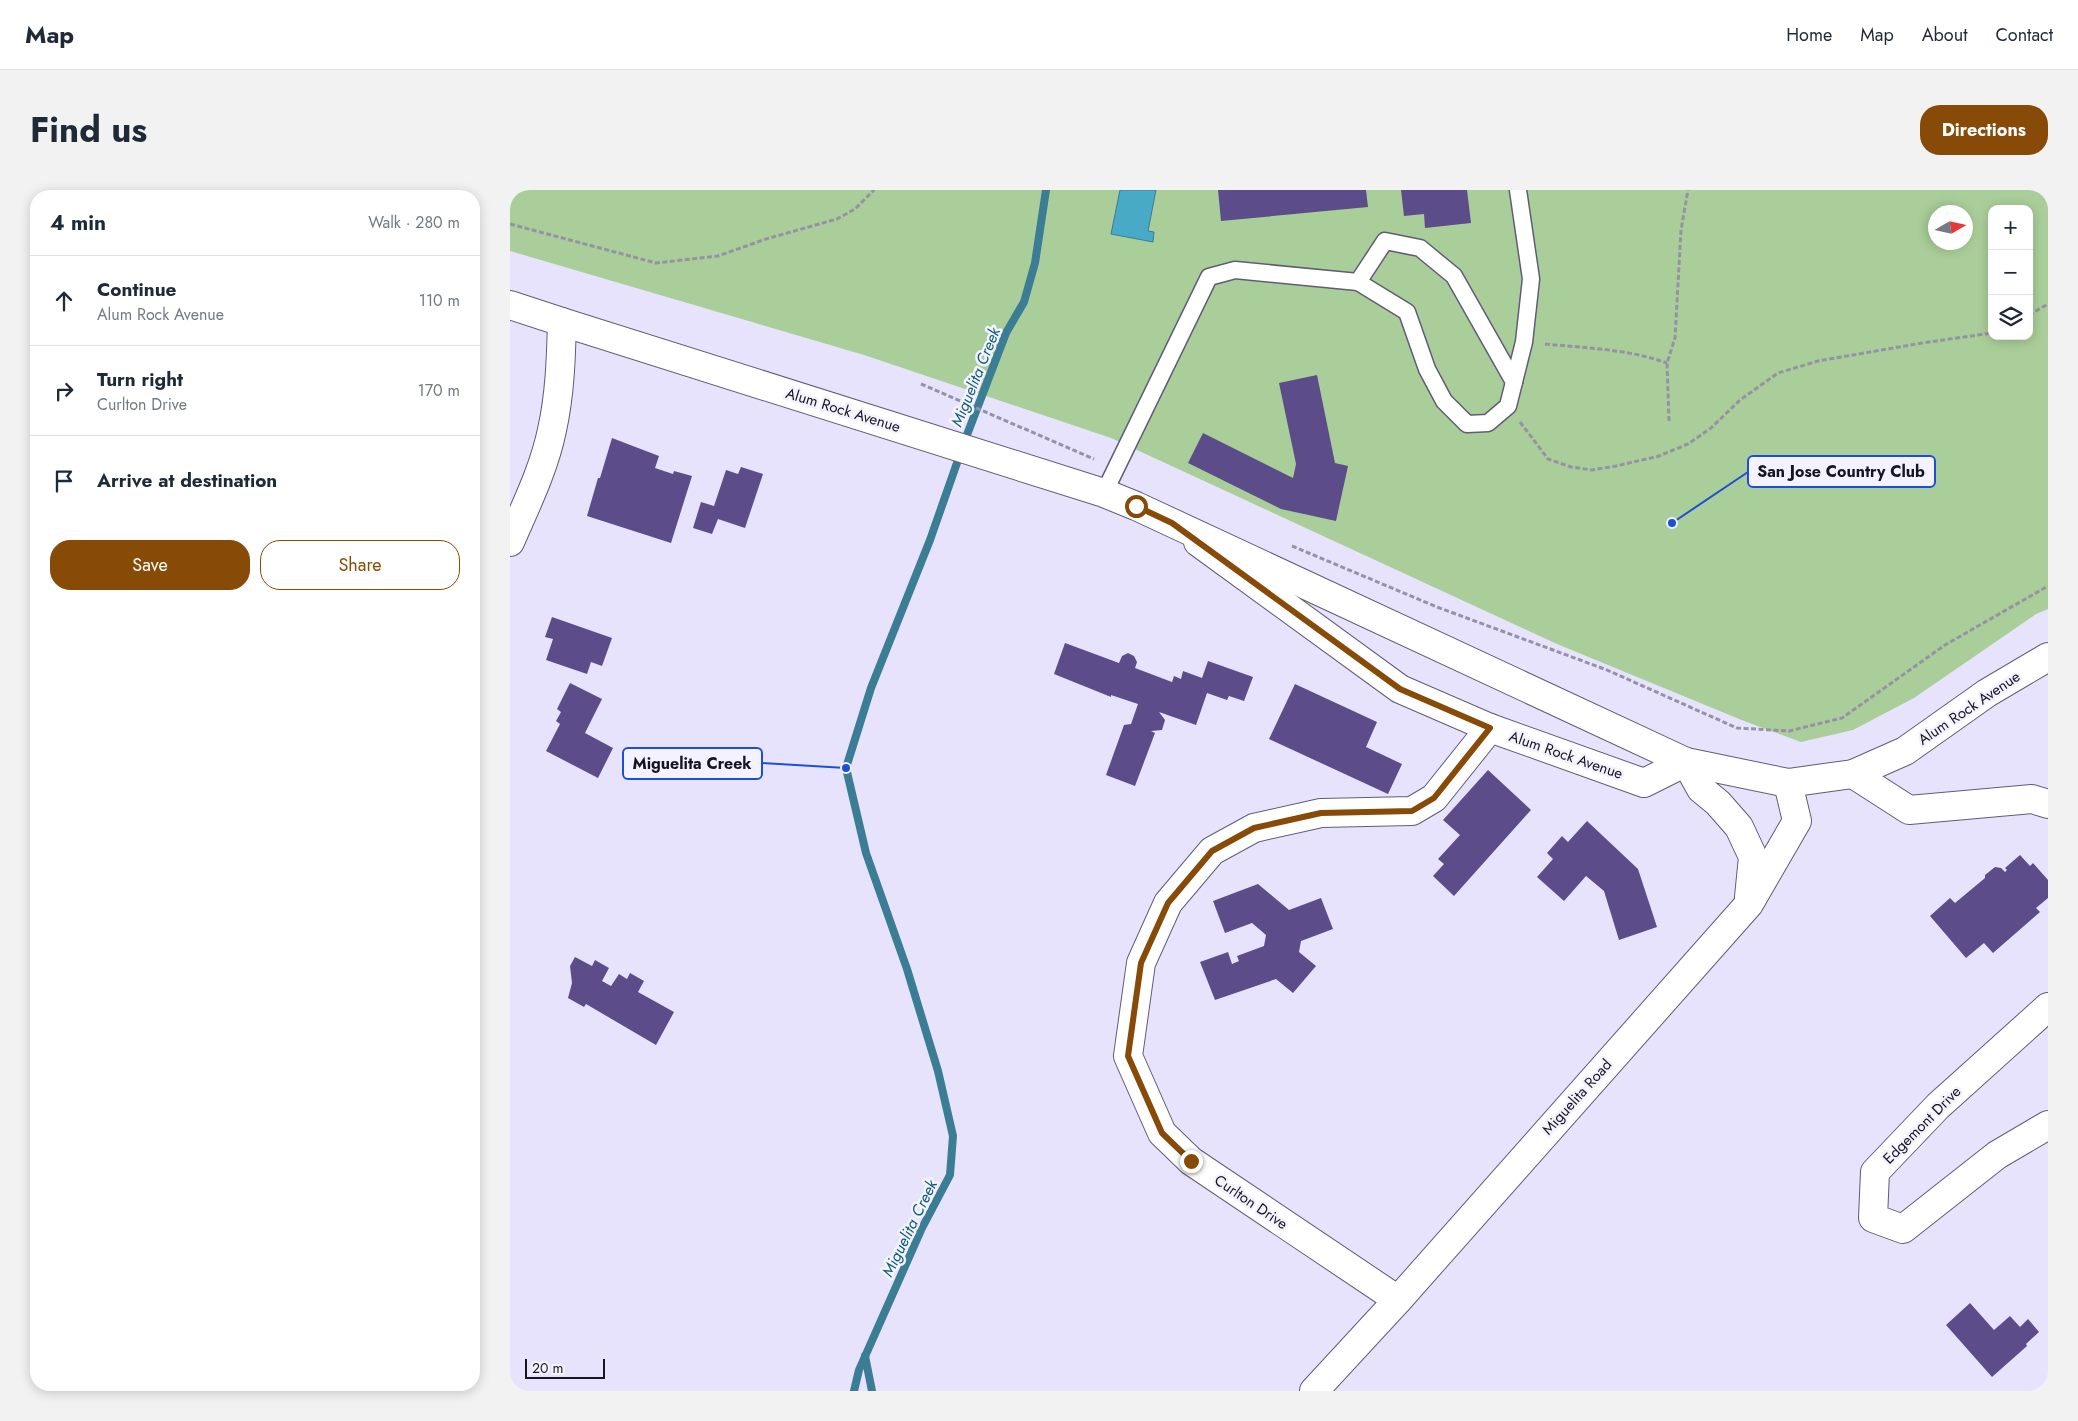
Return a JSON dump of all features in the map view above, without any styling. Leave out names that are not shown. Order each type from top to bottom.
[{"type":"street","name":"Alum Rock Avenue","points":[[510,305],[1104,493],[1686,762],[1788,783],[1853,774],[1905,750],[1987,692],[2048,657]]},
{"type":"street","points":[[510,542],[537,478],[552,430],[558,395],[562,322]]},
{"type":"street","name":"Alum Rock Avenue","points":[[1172,523],[1400,689],[1490,728],[1644,783],[1686,762]]},
{"type":"street","name":"Curlton Drive","points":[[1398,1300],[1191,1161],[1162,1133],[1128,1056],[1141,963],[1168,903],[1212,851],[1254,828],[1321,813],[1412,811],[1434,798],[1490,728]]},
{"type":"street","points":[[1686,762],[1700,789],[1718,803],[1739,827],[1753,857],[1749,904]]},
{"type":"street","points":[[1853,774],[1909,810],[2032,800],[2048,804]]},
{"type":"street","name":"Miguelita Road","points":[[1314,1391],[1398,1300],[1749,904],[1797,821],[1788,783]]},
{"type":"street","name":"Edgemont Drive","points":[[2048,1007],[1938,1106],[1875,1172],[1873,1218],[1903,1229],[1997,1155],[2048,1125]]},
{"type":"lane","points":[[1104,493],[1209,277],[1235,270],[1358,282],[1407,312],[1427,369],[1444,401],[1466,424],[1488,423],[1508,406],[1524,342],[1531,278],[1518,190]]},
{"type":"lane","points":[[1358,282],[1385,241],[1420,248],[1454,276],[1514,382]]},
{"type":"path","points":[[510,224],[656,263],[718,256],[766,239],[837,219],[855,209],[874,190]]},
{"type":"path","points":[[1669,421],[1667,363],[1675,338],[1680,230],[1688,190]]},
{"type":"path","points":[[2033,313],[2048,304]]},
{"type":"path","points":[[1508,406],[1548,459],[1571,467],[1592,470],[1659,456],[1688,444],[1711,428],[1740,400],[1778,373],[1818,360],[1988,334]]},
{"type":"path","points":[[1524,342],[1643,354],[1667,363]]},
{"type":"path","points":[[921,384],[1115,468]]},
{"type":"path","points":[[1288,544],[1437,606],[1607,670],[1737,728],[1789,731],[1842,718],[1945,645],[2048,586]]},
{"type":"green space","points":[[510,190],[2048,190],[2048,609],[2036,614],[1914,698],[1853,730],[1801,742],[1744,721],[1557,644],[1111,438],[864,355],[510,251]]},
{"type":"water","points":[[1120,190],[1156,190],[1148,231],[1154,232],[1153,242],[1111,234]]},
{"type":"building","points":[[1218,190],[1366,190],[1368,207],[1221,221]]},
{"type":"building","points":[[1401,190],[1467,190],[1471,223],[1425,228],[1424,214],[1404,216]]},
{"type":"building","points":[[1317,375],[1335,463],[1348,466],[1336,521],[1281,509],[1188,463],[1203,433],[1293,478],[1296,464],[1279,383]]},
{"type":"building","points":[[612,438],[659,456],[655,468],[673,474],[674,471],[692,476],[671,543],[587,516]]},
{"type":"building","points":[[741,467],[763,474],[745,528],[718,519],[712,534],[693,528],[701,502],[714,506],[726,470],[738,474]]},
{"type":"building","points":[[552,617],[612,638],[602,666],[591,662],[587,674],[546,660],[553,639],[545,637]]},
{"type":"building","points":[[1065,643],[1119,663],[1122,656],[1128,653],[1134,656],[1137,662],[1135,668],[1172,682],[1174,676],[1181,679],[1183,671],[1202,678],[1208,661],[1253,677],[1244,701],[1229,696],[1227,700],[1207,693],[1196,725],[1159,712],[1165,720],[1162,730],[1151,731],[1155,733],[1135,786],[1106,775],[1124,725],[1131,724],[1138,704],[1111,695],[1111,697],[1054,674]]},
{"type":"building","points":[[570,683],[602,699],[585,733],[613,748],[598,778],[546,751],[560,724],[556,721],[561,712],[557,709]]},
{"type":"building","points":[[1295,684],[1377,722],[1366,747],[1402,764],[1388,794],[1269,739]]},
{"type":"building","points":[[1488,770],[1531,810],[1454,896],[1433,876],[1444,864],[1438,859],[1460,835],[1443,820]]},
{"type":"building","points":[[1587,821],[1638,869],[1657,927],[1619,940],[1604,891],[1586,876],[1564,901],[1537,877],[1553,859],[1547,853],[1562,836],[1568,842]]},
{"type":"building","points":[[2020,855],[2030,866],[2033,863],[2048,880],[2048,898],[2036,908],[2040,912],[1993,953],[1984,943],[1966,958],[1930,916],[1950,898],[1955,903],[1995,867],[2001,868],[2005,872],[2007,870],[2005,868]]},
{"type":"building","points":[[1258,884],[1289,910],[1321,898],[1333,929],[1301,941],[1299,952],[1316,966],[1293,993],[1276,979],[1215,1000],[1200,962],[1228,952],[1232,964],[1239,961],[1237,956],[1264,946],[1266,935],[1252,923],[1225,933],[1213,901]]},
{"type":"building","points":[[575,957],[592,966],[595,960],[609,968],[602,981],[611,986],[619,974],[627,979],[630,973],[644,981],[638,992],[674,1012],[656,1045],[586,1004],[584,1007],[568,998],[572,983],[570,966]]},
{"type":"building","points":[[1970,1303],[1994,1330],[2010,1316],[2020,1327],[2028,1319],[2039,1332],[2026,1344],[2027,1346],[1992,1377],[1946,1325]]},
{"type":"waterway","name":"Miguelita Creek","points":[[854,1391],[859,1370],[922,1228],[950,1175],[953,1136],[938,1071],[907,969],[866,853],[846,768],[871,688],[930,540],[965,440],[1006,333],[1024,302],[1035,263],[1046,190]]},
{"type":"waterway","points":[[865,1356],[872,1391]]},
{"type":"place","name":"San Jose Country Club","points":[[1672,523]]},
{"type":"place","name":"Miguelita Creek","points":[[846,768]]},
{"type":"route","points":[[1136,506],[1172,523],[1400,689],[1490,728],[1434,798],[1412,811],[1321,813],[1254,828],[1212,851],[1168,903],[1141,963],[1128,1056],[1162,1133],[1191,1161]]}]
